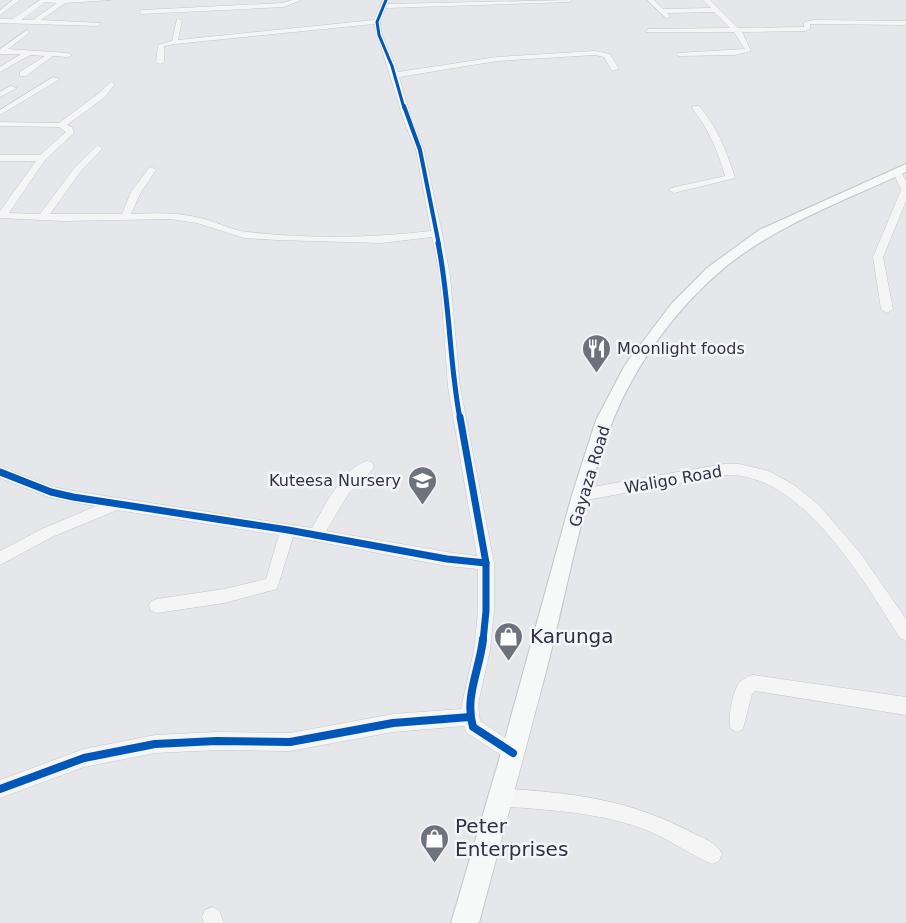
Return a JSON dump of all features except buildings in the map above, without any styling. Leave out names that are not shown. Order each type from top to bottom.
[{"type":"main road","name":"Gayaza Road","points":[[465,923],[513,753],[581,495],[605,420],[633,365],[677,306],[712,271],[764,233],[901,170]]},
{"type":"street","points":[[0,13],[17,0]]},
{"type":"street","points":[[14,22],[44,0],[108,0]]},
{"type":"street","points":[[142,12],[284,5],[298,0]]},
{"type":"street","points":[[513,753],[473,727],[470,717],[469,704],[482,650],[486,611],[486,562],[459,423],[451,356],[446,276],[420,150],[379,35],[377,22],[385,3],[569,0]]},
{"type":"street","points":[[650,0],[682,30]]},
{"type":"street","points":[[679,54],[735,53],[749,50],[736,30],[706,0]]},
{"type":"street","points":[[35,22],[63,1]]},
{"type":"street","points":[[663,11],[717,10]]},
{"type":"street","points":[[175,42],[179,20]]},
{"type":"street","points":[[0,21],[99,24]]},
{"type":"street","points":[[160,62],[161,45],[175,42],[377,22]]},
{"type":"street","points":[[648,31],[808,28],[806,23],[814,22],[906,23]]},
{"type":"street","points":[[0,51],[27,32]]},
{"type":"street","points":[[0,51],[68,55]]},
{"type":"street","points":[[0,70],[28,53]]},
{"type":"street","points":[[395,75],[497,59],[595,53],[608,56],[615,69]]},
{"type":"street","points":[[23,74],[52,54]]},
{"type":"street","points":[[0,113],[56,79]]},
{"type":"street","points":[[61,125],[102,95],[111,84]]},
{"type":"street","points":[[0,95],[14,88]]},
{"type":"street","points":[[674,190],[730,178],[723,154],[705,117],[696,108]]},
{"type":"street","points":[[0,124],[61,125],[69,129],[70,133],[42,159],[1,215]]},
{"type":"street","points":[[43,217],[78,169],[98,148]]},
{"type":"street","points":[[0,158],[42,159]]},
{"type":"street","points":[[125,217],[136,192],[152,170]]},
{"type":"street","points":[[886,309],[878,257],[906,190],[901,170]]},
{"type":"street","points":[[1,215],[183,218],[200,220],[244,235],[277,237],[381,240],[437,233]]},
{"type":"street","points":[[316,535],[338,495],[358,472],[367,466]]},
{"type":"street","name":"Waligo Road","points":[[581,495],[722,469],[752,470],[770,477],[794,492],[816,512],[845,545],[906,633]]},
{"type":"street","points":[[0,472],[51,492],[288,530],[447,559],[486,562]]},
{"type":"street","points":[[0,558],[47,533],[118,504]]},
{"type":"street","points":[[158,606],[224,596],[272,584],[288,530]]},
{"type":"street","points":[[737,723],[744,689],[753,683],[802,688],[906,706]]},
{"type":"street","points":[[0,789],[84,758],[155,744],[216,741],[290,742],[393,723],[470,717]]},
{"type":"street","points":[[499,796],[567,804],[631,816],[666,830],[711,854]]},
{"type":"cycle path","points":[[386,0],[377,22],[379,35],[392,66],[409,124],[420,150],[445,276],[454,387],[486,563],[486,611],[482,650],[469,704],[470,717],[473,727],[513,753]]},
{"type":"cycle path","points":[[0,472],[51,492],[73,497],[288,530],[447,559],[486,563]]},
{"type":"cycle path","points":[[0,789],[84,758],[155,744],[216,741],[290,742],[393,723],[470,717]]},
{"type":"place","name":"Moonlight foods","points":[[596,374]]},
{"type":"place","name":"Kuteesa Nursery","points":[[422,506]]},
{"type":"place","name":"Karunga","points":[[509,662]]},
{"type":"place","name":"Peter Enterprises","points":[[434,864]]}]
